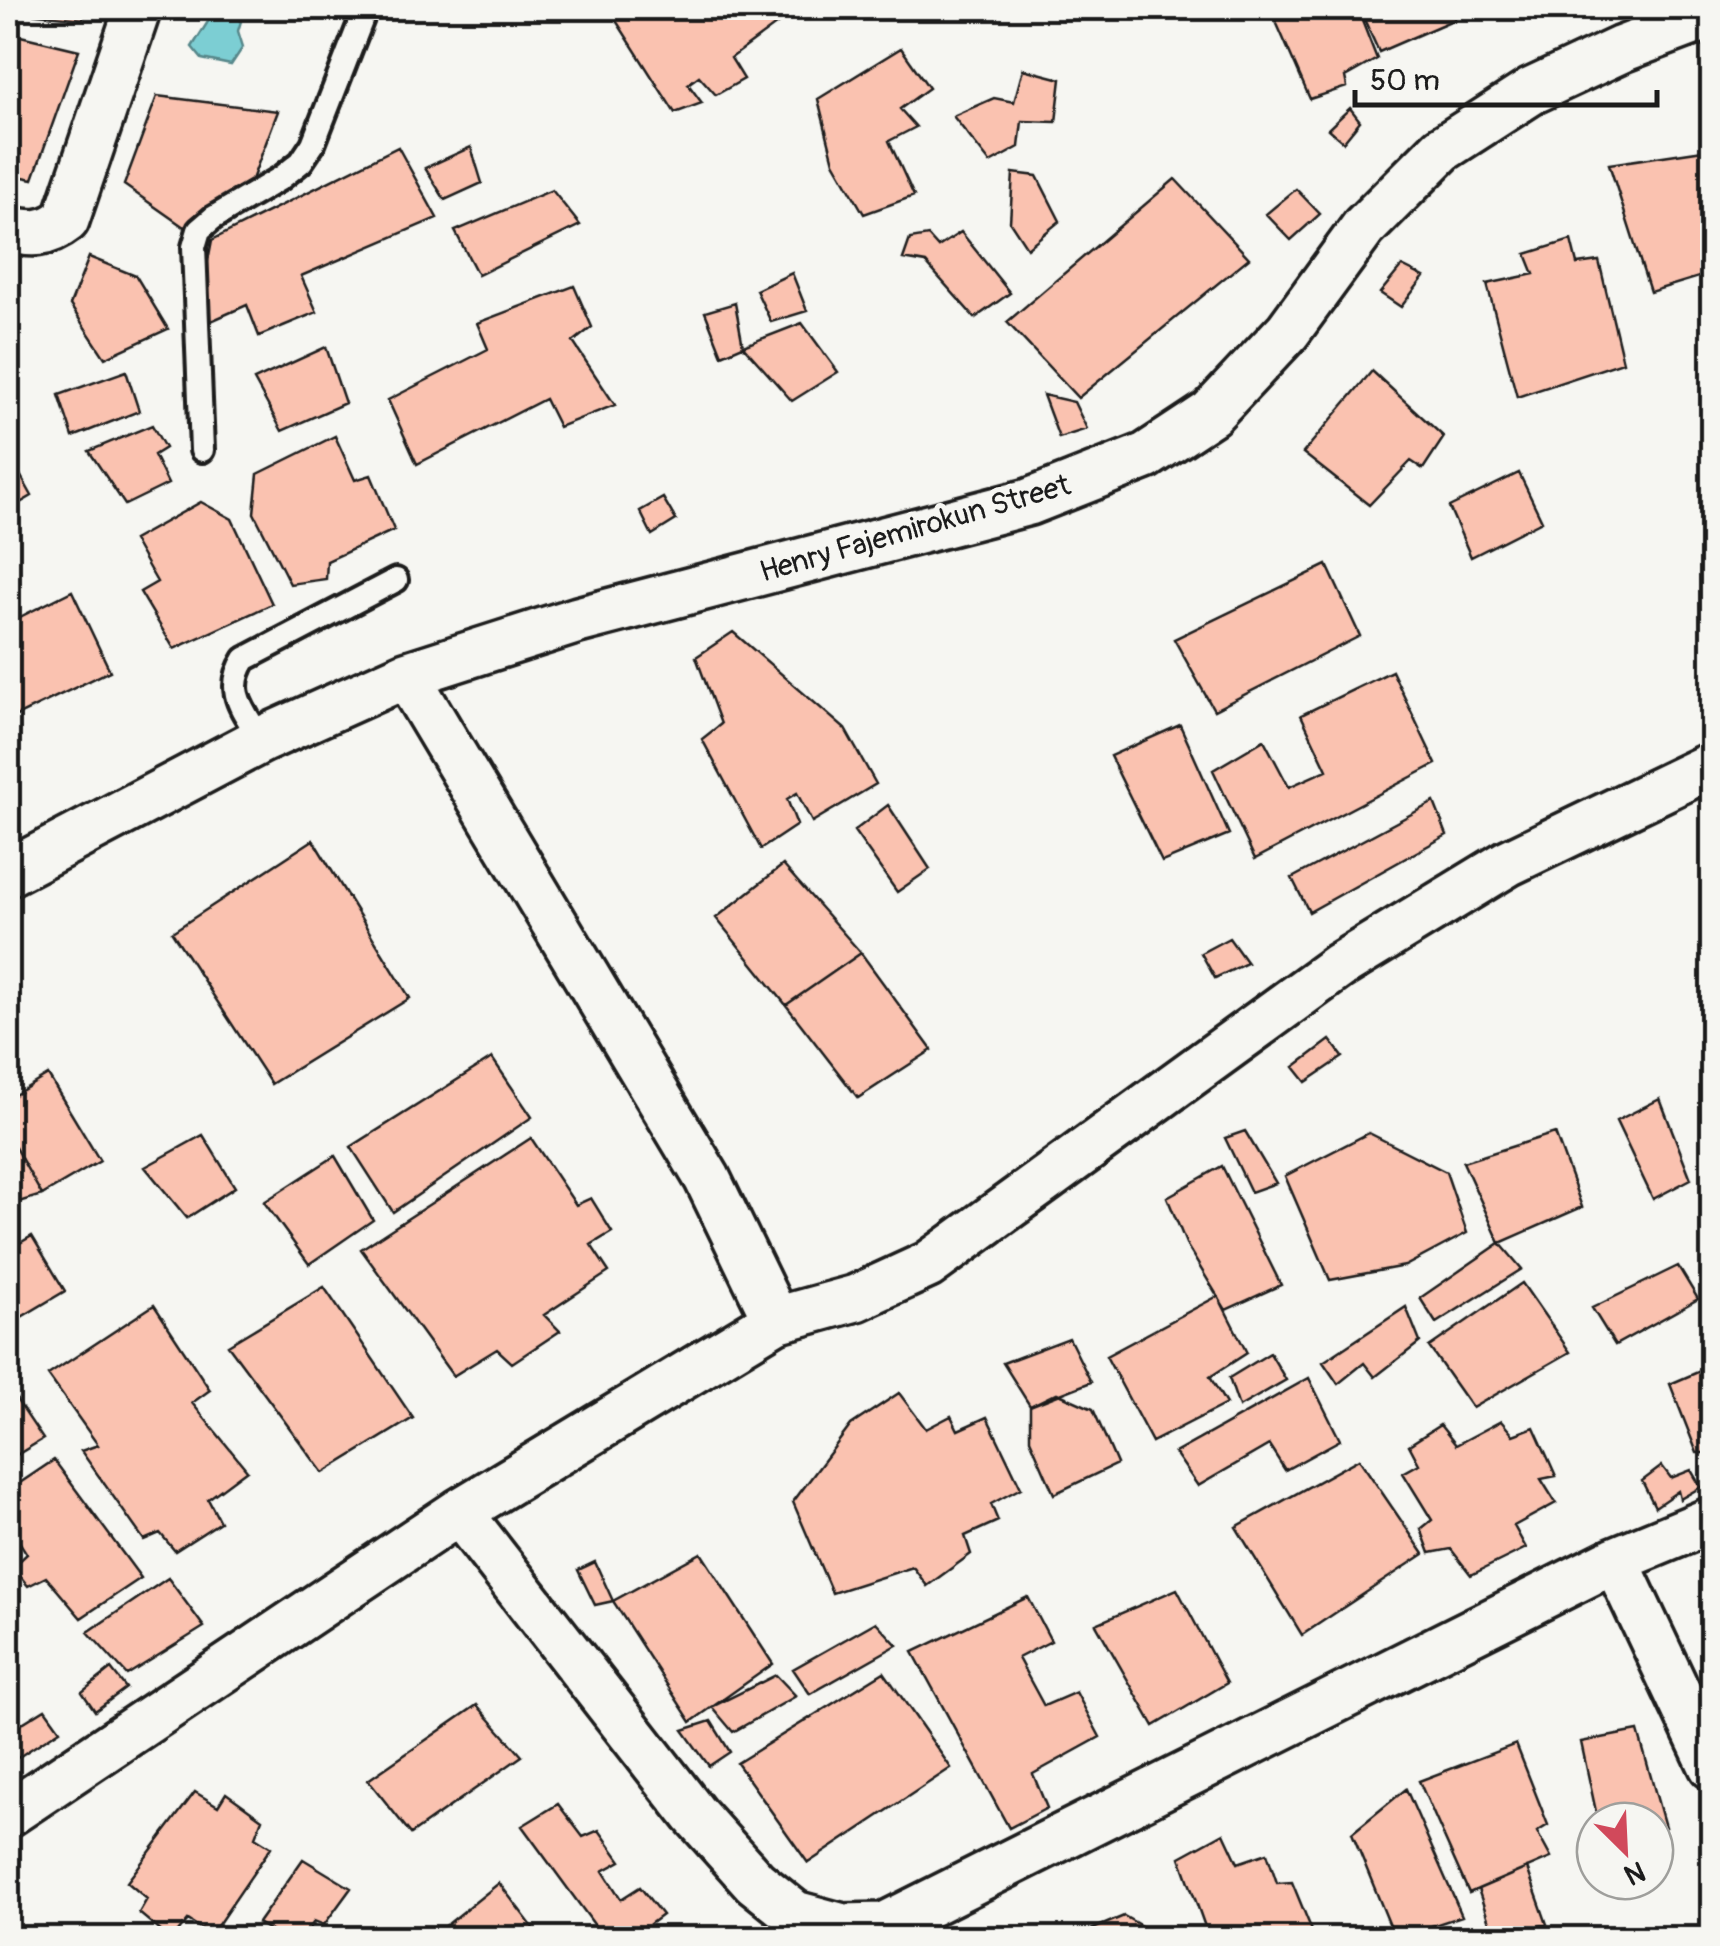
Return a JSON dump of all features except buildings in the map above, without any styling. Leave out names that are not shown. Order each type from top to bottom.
[{"type":"street","points":[[8,228],[26,234],[51,231],[66,220],[138,8]]},
{"type":"street","name":"Henry Fajemirokun Street","points":[[8,873],[261,740],[406,675],[578,620],[1029,502],[1146,456],[1212,413],[1288,331],[1364,227],[1442,148],[1532,91],[1622,49],[1712,15]]},
{"type":"street","points":[[406,675],[706,1178],[776,1320]]},
{"type":"street","points":[[8,1814],[459,1512],[776,1320],[856,1298],[928,1265],[1339,966],[1508,863],[1712,765]]},
{"type":"street","points":[[459,1512],[694,1814],[755,1882],[796,1914],[843,1927],[884,1926],[1616,1560],[1712,1520]]},
{"type":"street","points":[[1616,1560],[1712,1766]]},
{"type":"lane","points":[[202,450],[194,247],[199,230],[301,162],[314,144],[366,8]]},
{"type":"lane","points":[[261,740],[234,690],[235,674],[245,659],[396,580]]},
{"type":"water","points":[[211,8],[245,8],[238,31],[243,47],[231,65],[202,59],[192,47],[211,17]]}]
